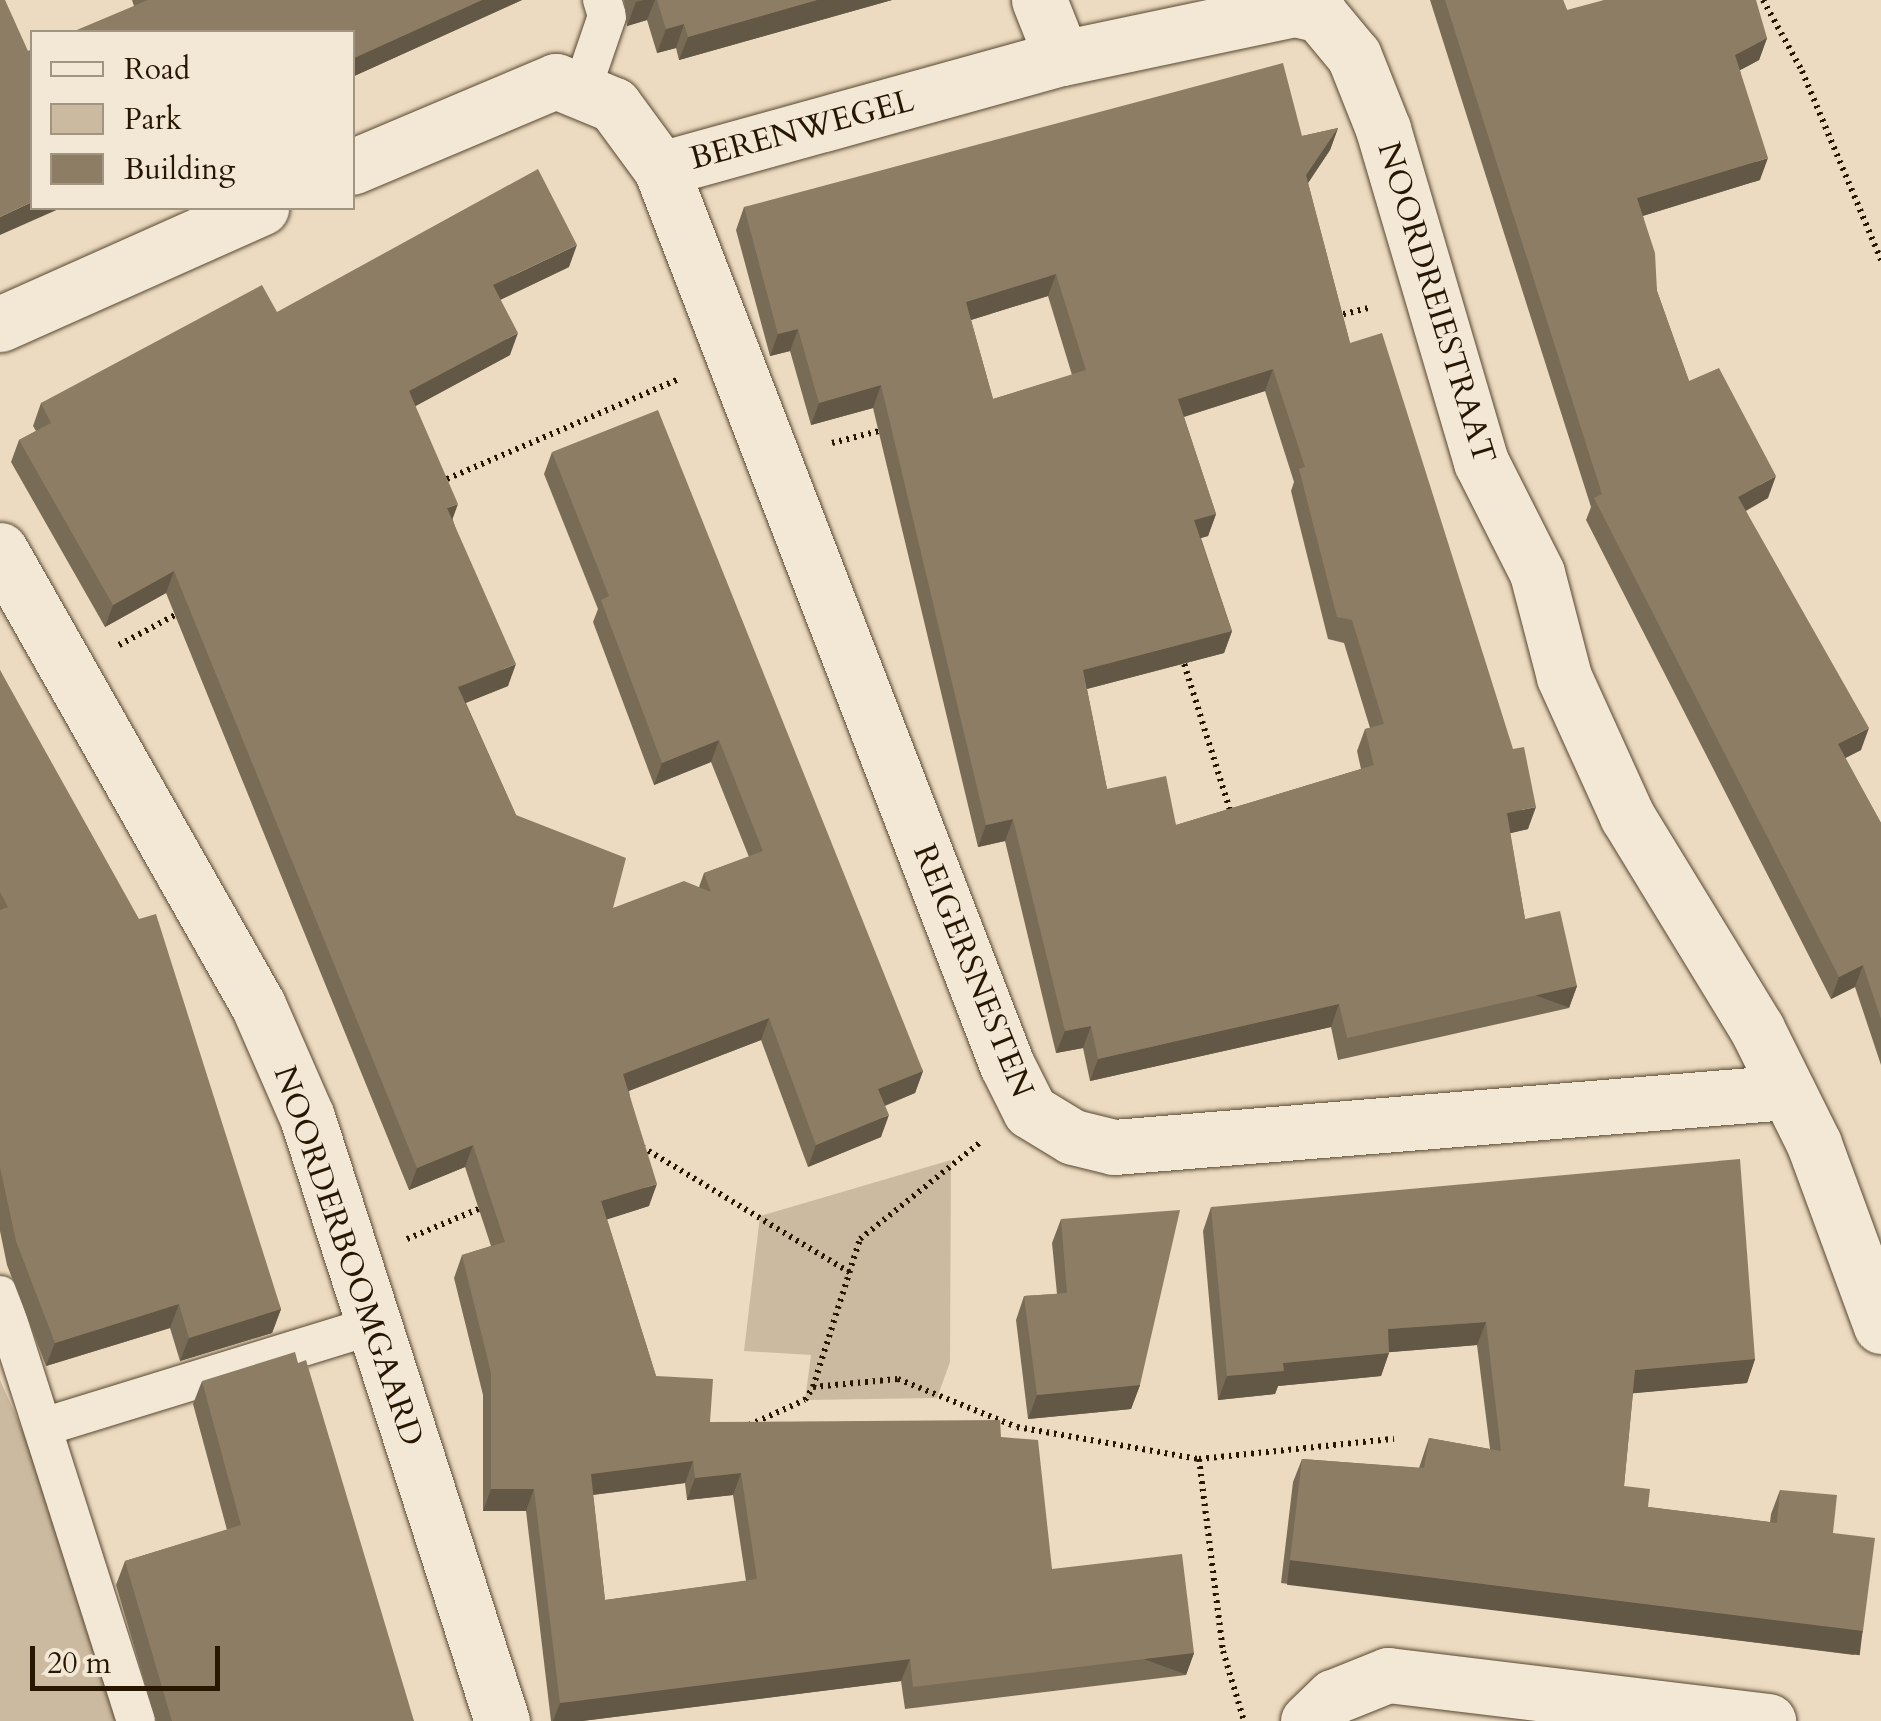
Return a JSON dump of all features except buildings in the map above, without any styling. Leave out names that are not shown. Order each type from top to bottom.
[{"type":"street","points":[[1039,0],[1062,58]]},
{"type":"street","name":"NOORDREIESTRAAT","points":[[1062,58],[1295,10],[1320,15],[1354,56],[1482,462],[1536,572],[1578,707],[1627,816],[1788,1092],[1881,1326]]},
{"type":"street","name":"BERENWEGEL","points":[[355,166],[556,81],[614,106],[661,169],[1062,58]]},
{"type":"street","name":"REIGERSNESTEN","points":[[661,169],[1006,1065],[1030,1111],[1073,1137],[1114,1147],[1788,1092]]},
{"type":"street","points":[[0,324],[257,210]]},
{"type":"street","name":"NOORDERBOOMGAARD","points":[[0,550],[258,1006],[306,1117],[502,1721]]},
{"type":"street","points":[[1308,1721],[1333,1697],[1388,1674],[1768,1721]]},
{"type":"lane","points":[[581,92],[607,16],[602,0]]},
{"type":"lane","points":[[0,1295],[136,1721]]},
{"type":"lane","points":[[43,1427],[375,1325]]},
{"type":"path","points":[[1763,0],[1802,71],[1881,260]]},
{"type":"path","points":[[1319,320],[1431,292]]},
{"type":"path","points":[[428,487],[733,355]]},
{"type":"path","points":[[772,458],[906,424]]},
{"type":"path","points":[[67,672],[187,609]]},
{"type":"path","points":[[1176,637],[1234,823]]},
{"type":"path","points":[[1215,827],[1253,819]]},
{"type":"path","points":[[731,1433],[805,1400],[813,1387],[860,1239],[951,1160],[1030,1111]]},
{"type":"path","points":[[636,1143],[851,1273]]},
{"type":"path","points":[[352,1262],[494,1203]]},
{"type":"path","points":[[813,1387],[898,1379],[1017,1427],[1199,1460],[1394,1438]]},
{"type":"path","points":[[1199,1460],[1222,1651],[1244,1721]]},
{"type":"green space","points":[[951,1160],[950,1362],[937,1398],[805,1400],[811,1355],[744,1351],[760,1216]]},
{"type":"green space","points":[[0,1380],[108,1622],[136,1721],[0,1721]]}]
